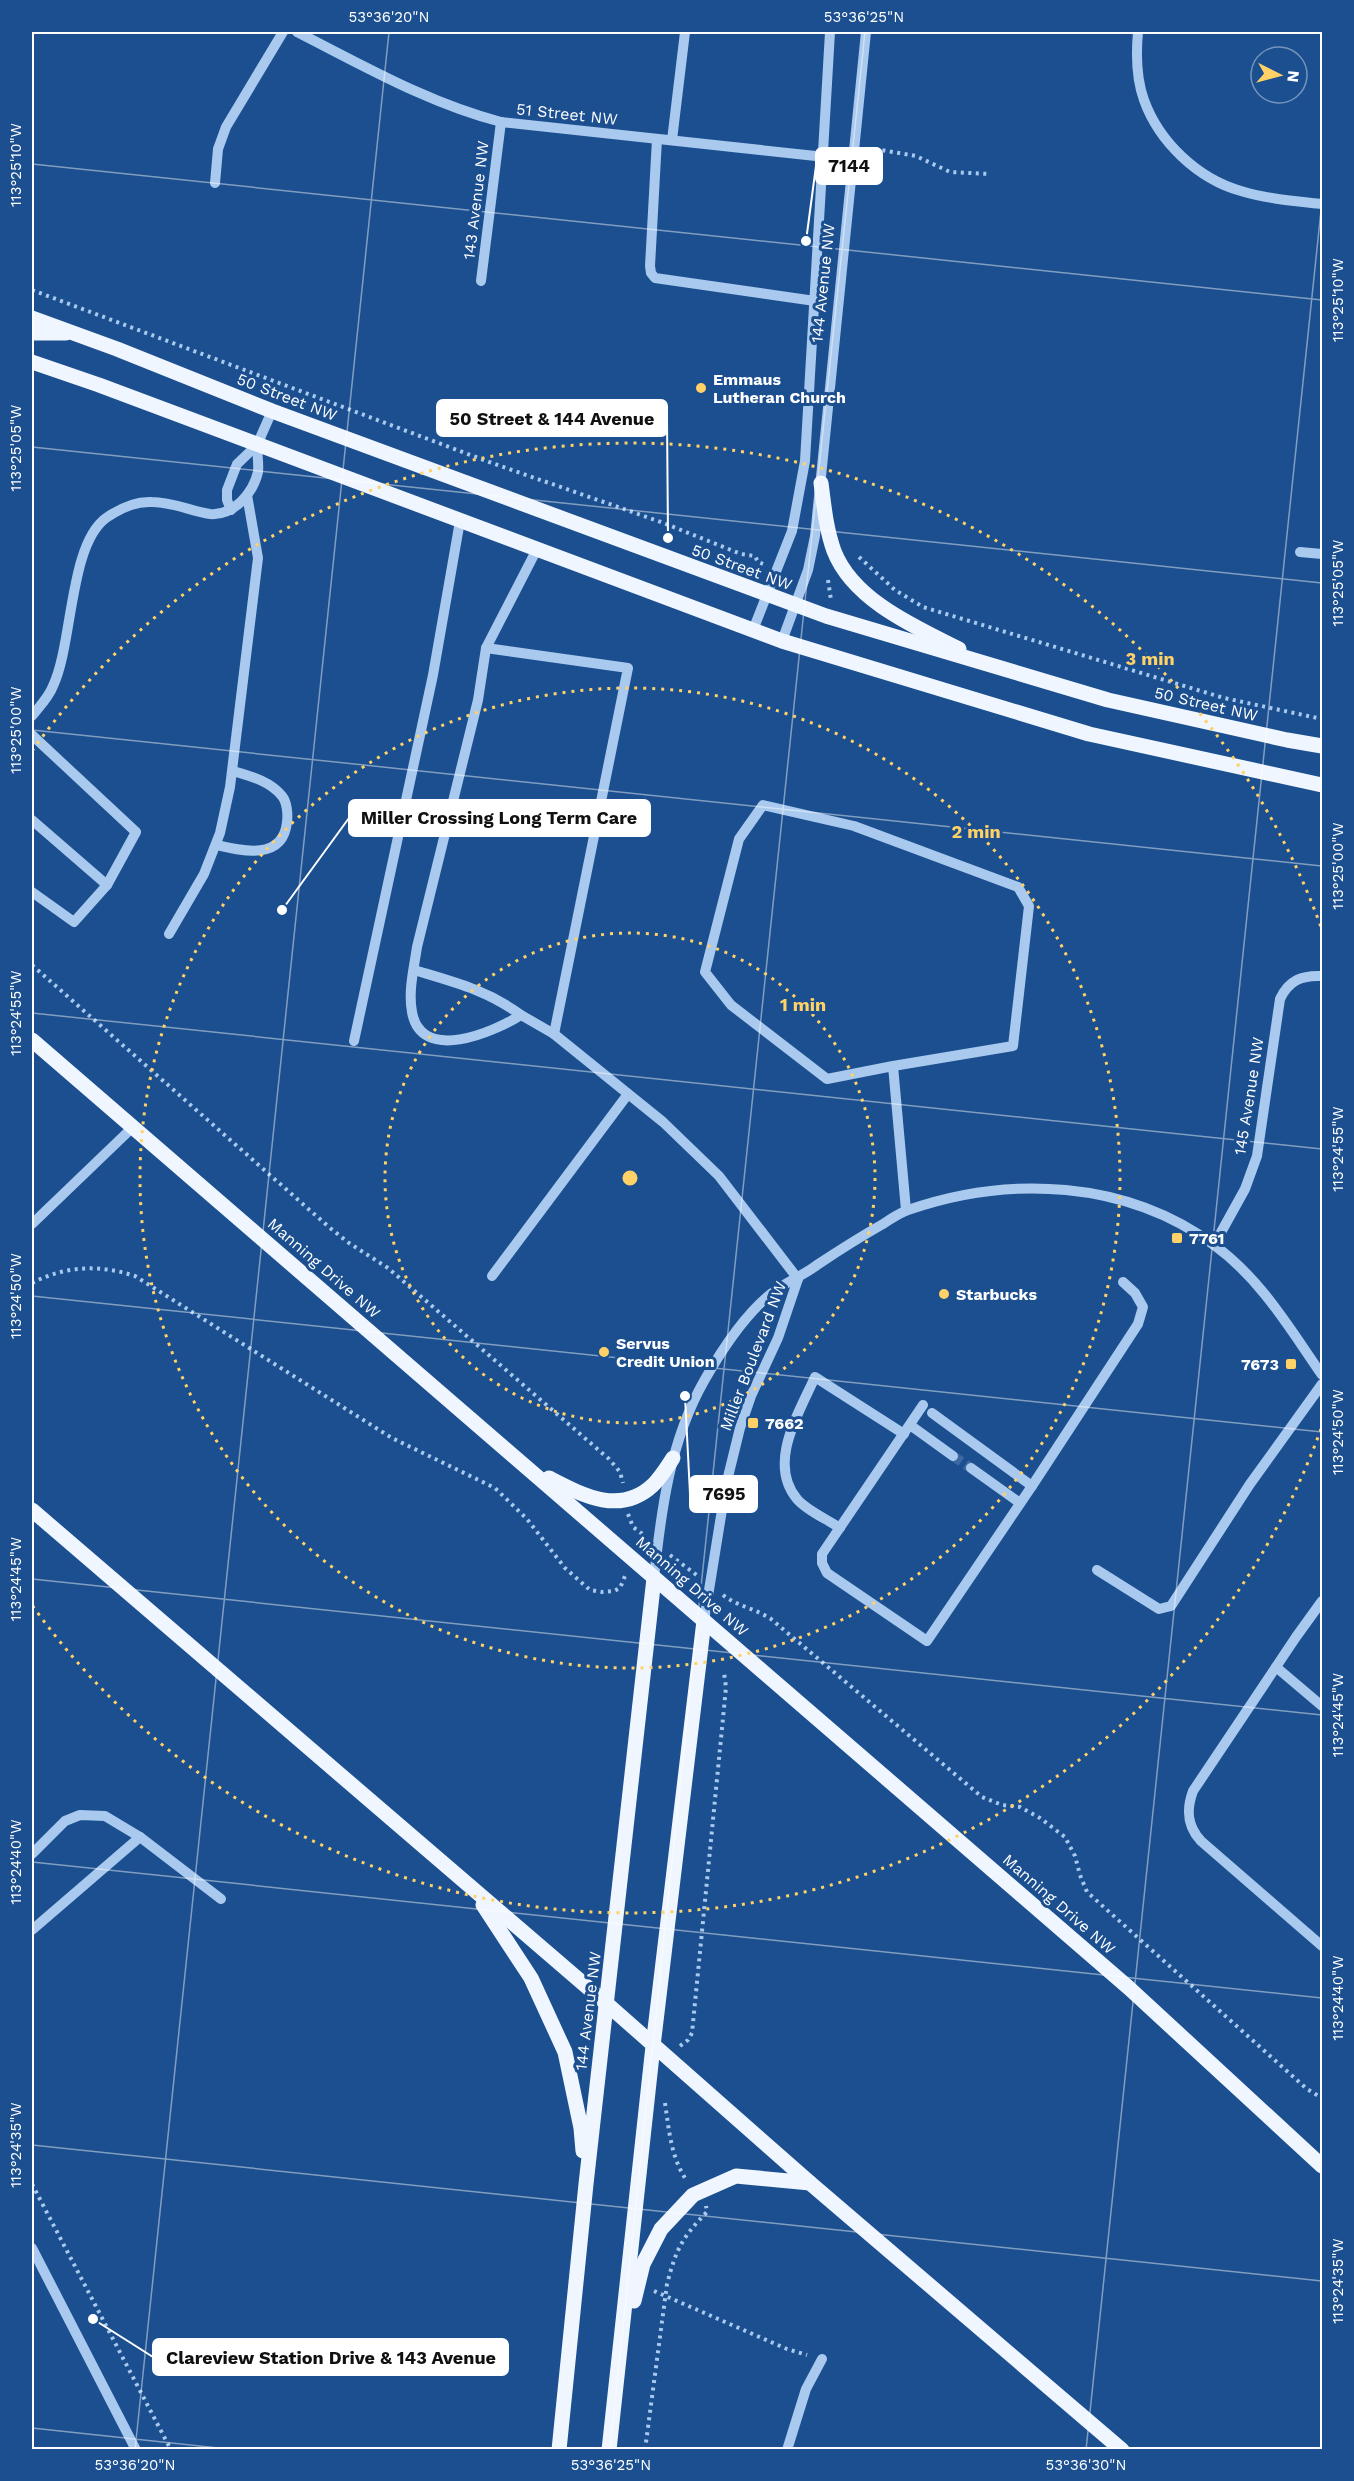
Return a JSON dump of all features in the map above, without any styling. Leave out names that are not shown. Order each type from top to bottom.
[{"type":"main road","name":"50 Street NW","points":[[32,318],[272,411],[767,596],[1002,670],[1108,700],[1323,746]]},
{"type":"main road","points":[[32,333],[72,332]]},
{"type":"main road","points":[[32,362],[70,374],[782,641],[1077,731],[1248,771],[1323,785]]},
{"type":"main road","points":[[821,483],[830,539],[835,553],[851,579],[898,617],[1002,670]]},
{"type":"main road","name":"Manning Drive NW","points":[[32,1040],[1129,1988],[1323,2166]]},
{"type":"main road","points":[[528,1468],[588,1497],[625,1501],[642,1493],[653,1484],[673,1458]]},
{"type":"main road","points":[[32,1510],[1122,2450]]},
{"type":"main road","name":"144 Avenue NW","points":[[559,2450],[586,2184],[654,1578]]},
{"type":"main road","points":[[609,2450],[653,2046],[704,1621]]},
{"type":"main road","points":[[473,1890],[531,1978],[565,2052],[581,2128],[586,2184]]},
{"type":"main road","points":[[621,2350],[643,2264],[661,2229],[693,2195],[736,2176],[810,2183]]},
{"type":"street","points":[[215,183],[218,149],[226,127],[283,32]]},
{"type":"street","name":"51 Street NW","points":[[297,32],[410,90],[456,109],[501,122],[853,160]]},
{"type":"street","points":[[672,140],[685,32]]},
{"type":"street","name":"144 Avenue NW","points":[[753,630],[792,531],[801,491],[808,430],[830,32]]},
{"type":"street","name":"144 Avenue NW","points":[[782,641],[812,556],[866,32]]},
{"type":"street","points":[[1138,32],[1137,60],[1144,99],[1152,117],[1176,151],[1204,175],[1238,191],[1274,199],[1323,204]]},
{"type":"street","name":"143 Avenue NW","points":[[481,281],[501,122]]},
{"type":"street","points":[[657,139],[650,266],[655,278],[815,301]]},
{"type":"street","points":[[231,510],[227,500],[227,490],[237,464],[257,445],[272,411]]},
{"type":"street","points":[[32,716],[53,689],[62,663],[79,568],[89,541],[103,520],[137,503],[151,502],[213,514],[231,510],[247,495],[258,471],[257,445]]},
{"type":"street","points":[[170,934],[204,874],[216,845],[233,771],[258,558],[247,495]]},
{"type":"street","points":[[354,1041],[433,675],[460,521]]},
{"type":"street","points":[[521,1015],[501,1028],[448,1042],[428,1037],[417,1028],[412,1012],[414,970],[478,700],[486,648],[537,549]]},
{"type":"street","points":[[1300,552],[1323,554]]},
{"type":"street","points":[[486,648],[628,668],[554,1034]]},
{"type":"street","points":[[32,735],[136,832],[107,885],[74,922],[32,892]]},
{"type":"street","points":[[216,845],[252,852],[276,846],[284,835],[287,823],[286,807],[282,796],[271,786],[233,771]]},
{"type":"street","points":[[763,804],[854,826],[1018,887],[1029,906],[1013,1046],[893,1066],[826,1079],[731,1005],[705,972],[739,839],[763,804]]},
{"type":"street","points":[[32,820],[107,885]]},
{"type":"street","points":[[414,970],[479,989],[554,1034],[663,1122],[719,1176],[798,1279]]},
{"type":"street","name":"145 Avenue NW","points":[[1214,1245],[1245,1189],[1257,1156],[1280,999],[1291,983],[1306,975],[1323,976]]},
{"type":"street","points":[[893,1066],[906,1210]]},
{"type":"street","points":[[492,1276],[628,1094]]},
{"type":"street","points":[[32,1224],[133,1127]]},
{"type":"street","name":"Miller Boulevard NW","points":[[654,1578],[667,1484],[673,1458],[703,1382],[723,1352],[757,1306],[773,1292],[798,1279],[906,1210],[993,1191],[1051,1188],[1105,1195],[1143,1207],[1183,1226],[1214,1245],[1241,1267],[1264,1293],[1323,1375]]},
{"type":"street","name":"Miller Boulevard NW","points":[[704,1621],[726,1485],[737,1437],[752,1396],[778,1338],[798,1279]]},
{"type":"street","points":[[923,1405],[822,1554],[822,1563],[827,1573],[927,1641],[1138,1324],[1143,1307],[1135,1293],[1123,1282]]},
{"type":"street","points":[[840,1528],[798,1500],[787,1482],[784,1457],[792,1430],[815,1377],[953,1456]]},
{"type":"street","points":[[1097,1570],[1159,1609],[1171,1606],[1250,1484],[1323,1384]]},
{"type":"street","points":[[932,1413],[1032,1486]]},
{"type":"street","points":[[971,1468],[1020,1503]]},
{"type":"street","points":[[1323,1601],[1193,1791],[1189,1802],[1188,1818],[1191,1828],[1201,1841],[1323,1946]]},
{"type":"street","points":[[1276,1667],[1323,1706]]},
{"type":"street","points":[[32,1854],[65,1821],[80,1815],[105,1816],[140,1837],[221,1899]]},
{"type":"street","points":[[32,1930],[140,1837]]},
{"type":"street","points":[[32,2248],[136,2450]]},
{"type":"street","points":[[788,2450],[806,2389],[822,2359]]},
{"type":"path","points":[[875,149],[916,156],[950,172],[990,174]]},
{"type":"path","points":[[32,290],[489,462],[661,522],[741,555],[755,556],[758,562]]},
{"type":"path","points":[[856,554],[895,590],[923,607],[1224,698],[1323,719]]},
{"type":"path","points":[[818,585],[828,580],[834,573]]},
{"type":"path","points":[[828,580],[831,600]]},
{"type":"path","points":[[32,965],[330,1228],[394,1273],[609,1459],[620,1472],[623,1486]]},
{"type":"path","points":[[32,1283],[58,1272],[86,1267],[118,1270],[135,1276],[399,1442],[495,1488],[527,1519],[564,1568],[590,1590],[602,1593],[614,1591],[620,1588],[625,1578]]},
{"type":"path","points":[[627,1511],[633,1527]]},
{"type":"path","points":[[668,1553],[699,1576]]},
{"type":"path","points":[[732,1602],[751,1608],[771,1619],[982,1797],[1002,1805],[1020,1807],[1040,1818],[1065,1837],[1075,1856],[1087,1892],[1307,2089],[1323,2098]]},
{"type":"path","points":[[32,2184],[171,2450]]},
{"type":"path","points":[[650,2289],[787,2349],[822,2359]]},
{"type":"tunnel","points":[[953,1456],[971,1468]]},
{"type":"place","name":"7144","points":[[806,241]]},
{"type":"place","name":"Emmaus Lutheran Church","points":[[701,388]]},
{"type":"place","name":"50 Street & 144 Avenue","points":[[668,538]]},
{"type":"place","name":"Miller Crossing Long Term Care","points":[[282,910]]},
{"type":"place","name":"7761","points":[[1177,1238]]},
{"type":"place","name":"Starbucks","points":[[944,1294]]},
{"type":"place","name":"Servus Credit Union","points":[[604,1352]]},
{"type":"place","name":"7673","points":[[1291,1364]]},
{"type":"place","name":"7695","points":[[685,1396]]},
{"type":"place","name":"7662","points":[[753,1423]]},
{"type":"place","name":"Clareview Station Drive & 143 Avenue","points":[[93,2319]]}]
